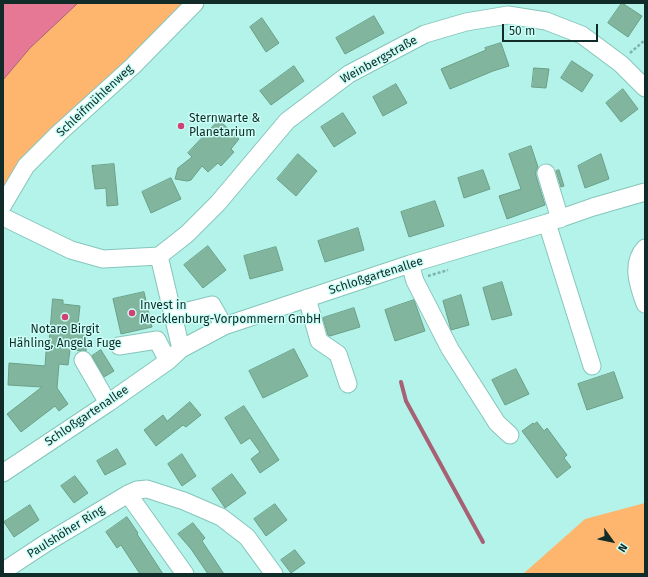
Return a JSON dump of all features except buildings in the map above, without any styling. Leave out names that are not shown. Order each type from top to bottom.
[{"type":"street","name":"Schleifmühlenweg","points":[[3,205],[26,166],[58,134],[133,66],[195,3]]},
{"type":"street","name":"Weinbergstraße","points":[[159,256],[187,234],[218,203],[287,120],[349,74],[426,34],[466,22],[508,15],[546,20],[582,35],[621,64],[645,88]]},
{"type":"street","points":[[546,173],[554,221],[592,366]]},
{"type":"street","name":"Schloßgartenallee","points":[[3,473],[108,403],[168,361],[181,349],[224,326],[410,264],[645,192]]},
{"type":"street","points":[[3,217],[71,250],[103,259],[159,256],[181,349]]},
{"type":"street","points":[[645,248],[642,252],[637,267],[637,281],[645,304]]},
{"type":"street","points":[[410,264],[415,281],[450,349],[497,423],[510,435]]},
{"type":"street","points":[[307,298],[319,341],[338,354],[348,384]]},
{"type":"street","points":[[188,311],[212,305],[224,326]]},
{"type":"street","points":[[119,346],[157,340],[168,361]]},
{"type":"street","points":[[83,360],[108,403]]},
{"type":"street","name":"Paulshöher Ring","points":[[5,570],[46,543],[128,494],[137,490],[147,489],[184,501],[221,517],[247,537],[274,574]]},
{"type":"street","points":[[128,494],[185,574]]},
{"type":"path","points":[[621,64],[645,40]]},
{"type":"shaded area","points":[[3,3],[78,3],[30,48],[3,80]]},
{"type":"shaded area","points":[[78,3],[195,3],[58,134],[3,205],[3,80],[30,48]]},
{"type":"shaded area","points":[[645,503],[645,574],[523,574],[585,519]]},
{"type":"waterway","points":[[401,382],[406,401],[483,542]]},
{"type":"place","name":"Sternwarte & Planetarium","points":[[181,126]]},
{"type":"place","name":"Invest in Mecklenburg-Vorpommern GmbH","points":[[132,313]]},
{"type":"place","name":"Notare Birgit Hähling, Angela Fuge","points":[[65,317]]}]
